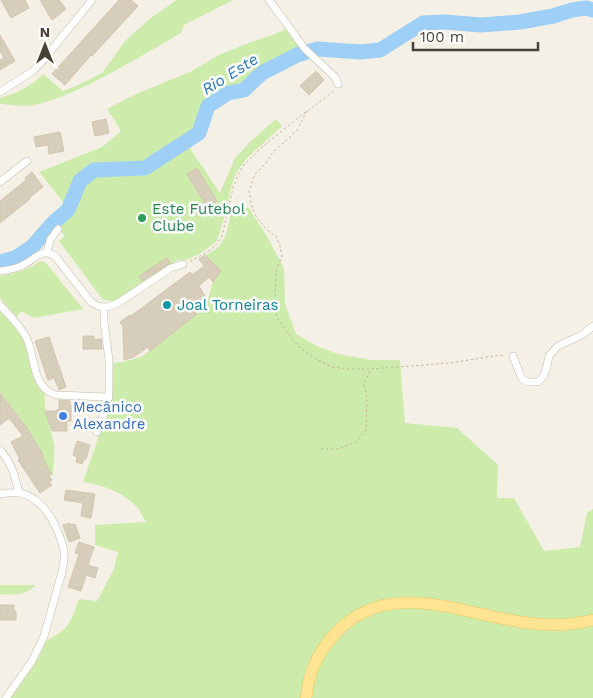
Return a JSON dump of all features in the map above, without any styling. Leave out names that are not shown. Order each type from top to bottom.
[{"type":"main road","points":[[306,698],[310,676],[318,657],[328,642],[355,617],[365,611],[387,604],[408,602],[434,604],[535,624],[556,625],[593,620]]},
{"type":"street","points":[[0,92],[33,71],[92,0]]},
{"type":"street","points":[[269,0],[305,50],[335,77],[338,84]]},
{"type":"street","points":[[0,182],[27,161]]},
{"type":"street","points":[[47,252],[50,240],[58,229]]},
{"type":"street","points":[[0,271],[18,268],[38,255],[47,252],[54,256],[91,302],[104,308],[118,303],[171,268],[183,264]]},
{"type":"street","points":[[0,305],[23,331],[27,339],[32,363],[45,390],[50,394],[56,395],[109,397]]},
{"type":"street","points":[[97,432],[109,397],[109,360],[104,308]]},
{"type":"street","points":[[512,356],[522,379],[528,382],[538,382],[546,370],[549,356],[558,346],[582,335],[593,326]]},
{"type":"street","points":[[0,450],[6,456],[14,472],[19,493]]},
{"type":"street","points":[[0,494],[19,493],[33,498],[40,503],[58,531],[64,552],[64,561],[44,636],[32,661],[6,698]]},
{"type":"path","points":[[183,264],[214,248],[219,242],[233,188],[242,167],[262,147],[332,92],[338,84]]},
{"type":"path","points":[[307,111],[297,130],[273,152],[256,174],[249,192],[257,218],[267,230],[276,236],[282,255],[276,272],[276,316],[301,349],[332,367],[349,369],[450,363],[500,355],[512,356]]},
{"type":"path","points":[[321,449],[338,449],[356,442],[366,430],[367,398],[364,384],[371,369]]},
{"type":"green space","points":[[177,0],[233,0],[184,25],[181,33],[86,86],[35,105],[0,104],[0,98],[23,89],[43,74],[63,91],[102,73],[125,41],[152,17]]},
{"type":"green space","points":[[285,26],[303,49],[264,69],[242,87],[228,90],[206,103],[196,131],[144,165],[94,167],[78,179],[67,207],[39,172],[102,147],[121,131],[107,109],[136,94],[190,72],[219,55],[284,30]]},
{"type":"green space","name":"Este Futebol Clube","points":[[276,119],[282,126],[246,159],[236,173],[217,241],[201,253],[182,262],[179,259],[115,301],[103,300],[59,241],[65,236],[55,225],[70,211],[83,183],[97,173],[147,170],[187,144],[220,193],[235,158]]},
{"type":"green space","points":[[232,207],[249,208],[284,268],[285,304],[296,334],[317,346],[338,354],[371,360],[400,360],[405,423],[457,428],[498,465],[497,498],[514,498],[544,551],[580,547],[587,513],[593,509],[593,698],[10,698],[39,657],[47,640],[61,632],[69,624],[79,599],[97,601],[114,569],[118,552],[95,545],[95,525],[146,522],[138,508],[126,498],[105,487],[83,482],[113,396],[112,363],[144,355],[197,314],[208,298],[213,282],[221,271],[205,255],[218,247],[225,236]]},
{"type":"green space","points":[[42,261],[47,264],[83,309],[34,318],[21,311],[17,317],[0,298],[0,276],[20,272]]},
{"type":"green space","points":[[0,312],[20,330],[36,384],[45,394],[46,413],[54,444],[53,476],[39,448],[0,392]]},
{"type":"green space","points":[[0,585],[36,585],[23,593],[10,595],[0,594]]},
{"type":"building","points":[[1,0],[25,0],[29,8],[11,18]]},
{"type":"building","points":[[40,0],[59,0],[66,9],[52,20]]},
{"type":"building","points":[[119,0],[131,0],[138,6],[65,85],[52,74]]},
{"type":"building","points":[[0,35],[15,61],[0,70],[0,60],[4,58],[0,51]]},
{"type":"building","points":[[316,71],[324,80],[309,95],[300,86]]},
{"type":"building","points":[[106,119],[109,133],[95,136],[92,122]]},
{"type":"building","points":[[60,132],[64,151],[49,154],[48,145],[36,147],[34,137]]},
{"type":"building","points":[[197,168],[217,201],[207,207],[187,174]]},
{"type":"building","points":[[32,172],[43,187],[0,223],[0,201],[26,180],[25,178]]},
{"type":"building","points":[[205,255],[221,271],[213,282],[209,277],[199,286],[206,298],[193,309],[197,314],[150,351],[148,347],[134,357],[124,360],[123,327],[120,322],[131,316],[190,272],[192,275],[204,266],[199,259]]},
{"type":"building","points":[[167,258],[170,263],[142,281],[139,276]]},
{"type":"building","points":[[83,336],[94,336],[94,340],[101,339],[102,349],[83,349]]},
{"type":"building","points":[[49,337],[66,387],[59,390],[54,378],[48,380],[35,341]]},
{"type":"building","points":[[0,393],[26,427],[41,451],[46,465],[52,474],[49,476],[52,480],[49,482],[52,485],[40,493],[18,460],[20,459],[11,442],[23,436],[9,418],[0,425]]},
{"type":"building","points":[[59,400],[70,401],[71,421],[67,421],[67,431],[52,431],[45,411],[59,410]]},
{"type":"building","points":[[77,441],[90,445],[86,459],[84,459],[82,464],[76,462],[77,457],[73,455]]},
{"type":"building","points":[[66,490],[95,494],[91,518],[81,516],[83,503],[64,500]]},
{"type":"building","points":[[70,523],[71,525],[75,524],[80,538],[69,542],[63,525]]},
{"type":"building","points":[[79,542],[94,547],[88,565],[98,568],[95,578],[86,575],[81,591],[68,587],[79,554],[75,553]]},
{"type":"building","points":[[0,605],[14,605],[16,620],[0,620]]},
{"type":"waterway","name":"Rio Este","points":[[310,51],[318,49],[360,52],[380,50],[423,23],[445,22],[481,25],[520,22],[586,8],[593,10]]},
{"type":"waterway","name":"Rio Este","points":[[0,262],[15,258],[32,247],[53,223],[68,210],[80,181],[94,170],[145,168],[199,133],[208,106],[228,93],[244,90],[262,73],[304,53]]},
{"type":"place","name":"Este Futebol Clube","points":[[142,218]]},
{"type":"place","name":"Joal Torneiras","points":[[167,305]]},
{"type":"place","name":"Mecânico Alexandre","points":[[63,416]]}]
